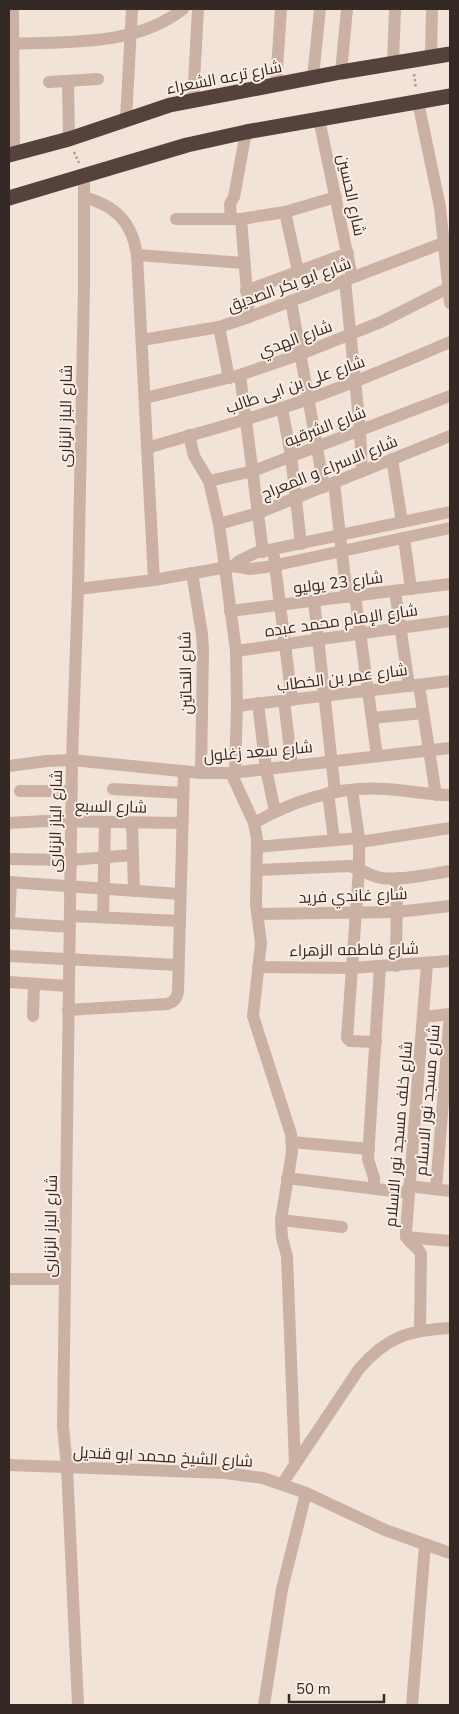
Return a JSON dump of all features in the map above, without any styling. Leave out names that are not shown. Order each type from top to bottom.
[{"type":"highway","name":"شارع ترعه الشعراء","points":[[11,154],[69,139],[170,105],[312,77],[450,54]]},
{"type":"highway","points":[[9,198],[187,145],[246,132],[450,96]]},
{"type":"street","points":[[11,154],[11,44],[13,9]]},
{"type":"street","points":[[126,119],[132,9]]},
{"type":"street","points":[[11,44],[71,42],[131,35],[157,25],[184,9]]},
{"type":"street","points":[[193,101],[198,9]]},
{"type":"street","points":[[276,84],[282,9]]},
{"type":"street","points":[[312,77],[320,9]]},
{"type":"street","points":[[341,72],[347,9]]},
{"type":"street","points":[[393,63],[395,9]]},
{"type":"street","points":[[431,57],[432,9]]},
{"type":"street","points":[[48,82],[98,79]]},
{"type":"street","points":[[68,81],[69,139]]},
{"type":"street","points":[[418,102],[445,205],[450,303]]},
{"type":"street","name":"شارع الحسين","points":[[319,119],[348,253],[351,335],[362,471]]},
{"type":"street","points":[[246,132],[234,197],[230,204],[236,219],[244,263],[249,317]]},
{"type":"street","name":"شارع الباز الزنارى","points":[[78,1705],[67,1467],[63,1426],[70,860],[78,589],[84,286],[84,176]]},
{"type":"street","points":[[84,197],[98,201],[121,217],[130,228],[135,241],[154,580]]},
{"type":"street","points":[[176,220],[236,219],[285,212],[336,197]]},
{"type":"street","points":[[285,212],[298,271]]},
{"type":"street","name":"شارع ابو بكر الصديق","points":[[142,340],[219,327],[349,279],[446,249]]},
{"type":"street","points":[[246,291],[348,253]]},
{"type":"street","points":[[137,255],[244,263]]},
{"type":"street","name":"شارع الهدي","points":[[145,398],[234,376],[300,354],[381,322],[449,288]]},
{"type":"street","points":[[291,301],[317,446],[329,485],[360,634],[377,756]]},
{"type":"street","points":[[219,327],[246,420],[258,514],[268,550],[276,565],[285,644],[292,766]]},
{"type":"street","name":"شارع على بن ابى طالب","points":[[147,448],[246,420],[308,399],[356,382],[450,342]]},
{"type":"street","name":"شارع الشرقيه","points":[[209,481],[253,471],[450,396]]},
{"type":"street","points":[[282,408],[291,456],[301,544]]},
{"type":"street","points":[[190,436],[194,456],[209,481],[229,567],[230,612],[236,651],[238,706],[233,772],[254,823],[257,848],[257,914],[261,943],[253,1016],[292,1142],[281,1220],[282,1238],[287,1256],[294,1465]]},
{"type":"street","name":"شارع الاسراء و المعراج","points":[[219,524],[258,514],[450,436]]},
{"type":"street","points":[[392,460],[402,522]]},
{"type":"street","points":[[229,567],[247,556],[268,550],[450,512]]},
{"type":"street","points":[[78,589],[154,580],[229,567],[250,569],[276,565],[450,528]]},
{"type":"street","points":[[404,538],[411,589]]},
{"type":"street","name":"شارع النحاتين","points":[[192,574],[203,650],[201,773]]},
{"type":"street","name":"شارع 23 يوليو","points":[[230,612],[450,584]]},
{"type":"street","points":[[395,591],[414,685],[423,712],[436,795]]},
{"type":"street","points":[[314,601],[332,761],[334,840]]},
{"type":"street","name":"شارع الإمام محمد عبده","points":[[236,651],[450,622]]},
{"type":"street","name":"شارع عمر بن الخطاب","points":[[238,706],[450,681]]},
{"type":"street","points":[[258,703],[266,769],[275,811]]},
{"type":"street","points":[[372,718],[423,712]]},
{"type":"street","name":"شارع سعد زغلول","points":[[9,766],[72,760],[201,773],[233,772],[450,748]]},
{"type":"street","points":[[68,1010],[167,1004],[176,998],[178,992],[184,771]]},
{"type":"street","points":[[254,823],[275,811],[297,802],[332,792],[385,789],[450,795]]},
{"type":"street","points":[[113,790],[183,793]]},
{"type":"street","points":[[352,790],[360,840],[348,1040],[352,1042],[376,1042]]},
{"type":"street","points":[[20,791],[72,791]]},
{"type":"street","name":"شارع السبع","points":[[9,823],[44,820],[182,823]]},
{"type":"street","points":[[103,917],[104,822]]},
{"type":"street","points":[[132,823],[134,891]]},
{"type":"street","points":[[257,848],[334,840],[360,840],[450,828]]},
{"type":"street","points":[[9,859],[70,860],[133,855]]},
{"type":"street","points":[[257,870],[343,866],[359,869],[381,878],[397,878],[450,871]]},
{"type":"street","points":[[396,966],[397,878]]},
{"type":"street","points":[[180,894],[10,882],[9,923],[70,922],[103,917],[180,920]]},
{"type":"street","name":"شارع غاندي فريد","points":[[257,914],[397,912],[450,906]]},
{"type":"street","points":[[9,956],[178,965]]},
{"type":"street","name":"شارع فاطمه الزهراء","points":[[258,967],[352,968],[450,961]]},
{"type":"street","name":"شارع خلف مسجد نور الاسلام","points":[[420,1330],[422,1254],[419,1248],[409,1242],[406,1237],[427,964]]},
{"type":"street","points":[[374,1188],[374,1178],[368,1159],[380,967]]},
{"type":"street","points":[[9,982],[69,986]]},
{"type":"street","points":[[33,1016],[34,984]]},
{"type":"street","points":[[424,1017],[450,1014]]},
{"type":"street","name":"شارع مسجد نور الاسلام","points":[[436,1189],[444,1160],[450,1014]]},
{"type":"street","points":[[292,1142],[369,1149]]},
{"type":"street","points":[[287,1178],[374,1188],[450,1191]]},
{"type":"street","points":[[281,1220],[342,1227]]},
{"type":"street","points":[[406,1237],[450,1240]]},
{"type":"street","points":[[9,1279],[65,1279]]},
{"type":"street","points":[[282,1484],[359,1369],[369,1358],[392,1340],[420,1330],[450,1328]]},
{"type":"street","name":"شارع الشيخ محمد ابو قنديل","points":[[9,1465],[225,1473],[263,1478],[306,1493],[345,1512],[425,1545],[450,1553]]},
{"type":"street","points":[[264,1705],[282,1589],[306,1493]]},
{"type":"street","points":[[412,1705],[425,1545]]},
{"type":"path","points":[[412,60],[418,102]]},
{"type":"path","points":[[69,139],[84,176]]}]
